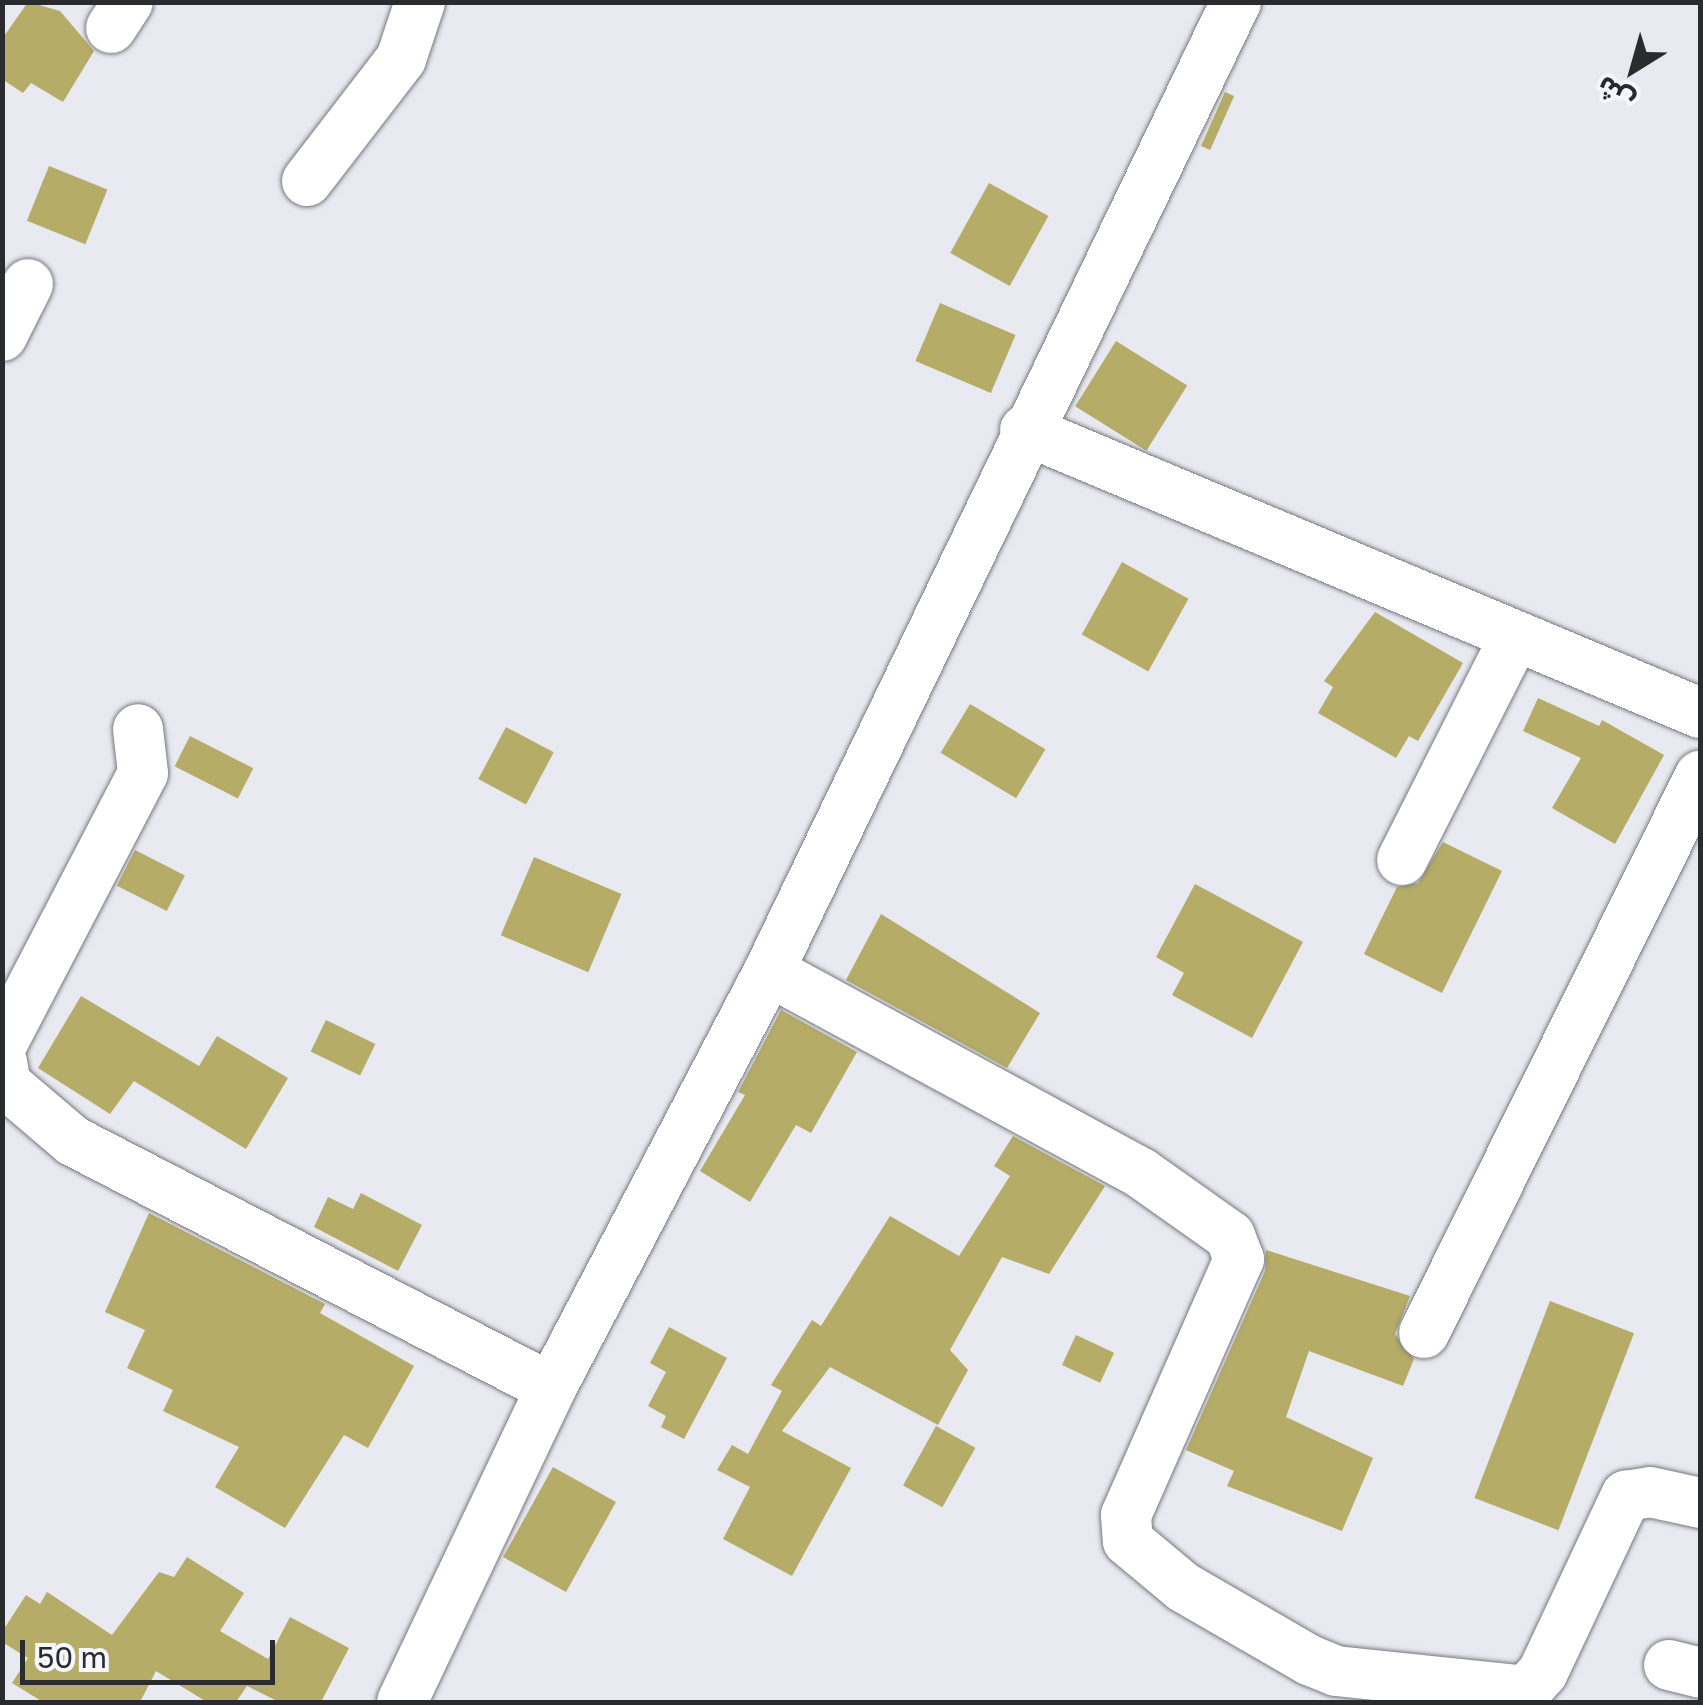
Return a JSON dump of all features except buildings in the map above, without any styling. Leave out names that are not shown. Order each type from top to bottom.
[{"type":"street","points":[[307,181],[401,59],[420,2]]},
{"type":"street","points":[[402,1702],[551,1388],[769,971],[1025,430],[1236,2]]},
{"type":"street","points":[[2,336],[28,284]]},
{"type":"street","points":[[1025,430],[1700,713]]},
{"type":"street","points":[[1402,860],[1514,638]]},
{"type":"street","points":[[2,1044],[143,774],[138,729]]},
{"type":"street","points":[[1424,1332],[1700,776]]},
{"type":"street","points":[[769,971],[1141,1174],[1230,1236],[1238,1260],[1126,1515],[1128,1540],[1184,1587],[1310,1660],[1336,1671],[1526,1690],[1544,1672],[1626,1496],[1650,1492],[1700,1503]]},
{"type":"street","points":[[2,1062],[6,1084],[73,1140],[551,1388]]}]
